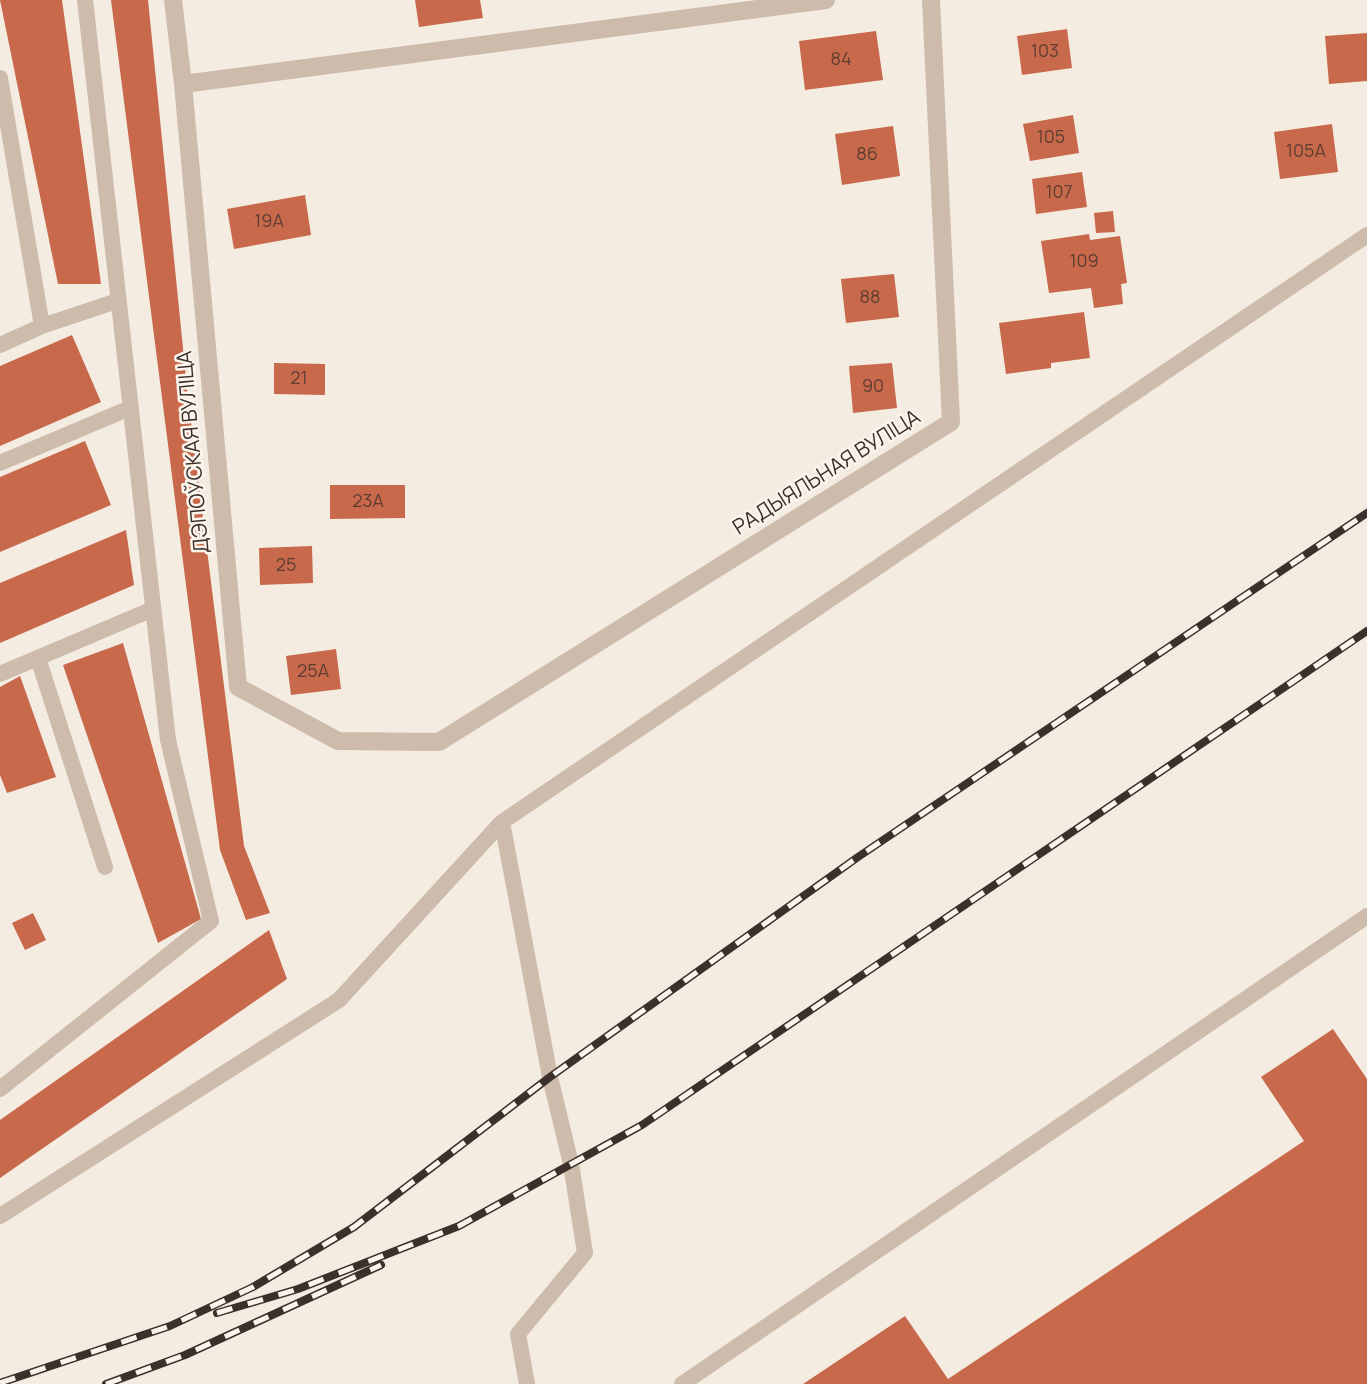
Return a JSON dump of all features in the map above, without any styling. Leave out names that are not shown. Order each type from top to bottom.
[{"type":"street","name":"ДЭПОЎСКАЯ ВУЛІЦА","points":[[173,0],[239,687],[338,741],[439,742]]},
{"type":"street","points":[[183,84],[826,0]]},
{"type":"street","name":"РАДЫЯЛЬНАЯ ВУЛІЦА","points":[[439,742],[951,422],[931,0]]},
{"type":"lane","points":[[0,1089],[211,921],[168,740],[85,0]]},
{"type":"lane","points":[[0,78],[42,326]]},
{"type":"lane","points":[[0,1216],[339,1000],[502,822],[1367,235]]},
{"type":"lane","points":[[0,345],[42,326],[117,301]]},
{"type":"lane","points":[[0,463],[130,408]]},
{"type":"lane","points":[[0,674],[153,609]]},
{"type":"lane","points":[[38,658],[105,867]]},
{"type":"lane","points":[[502,822],[550,1077],[571,1164],[585,1254],[518,1334],[527,1384]]},
{"type":"lane","points":[[682,1384],[1367,916]]},
{"type":"building","points":[[0,0],[62,0],[101,284],[58,284]]},
{"type":"building","points":[[111,0],[148,0],[188,398],[244,846],[270,913],[246,920],[220,850]]},
{"type":"building","points":[[415,0],[480,0],[483,18],[419,27]]},
{"type":"building","points":[[1067,29],[1072,68],[1022,75],[1017,36]]},
{"type":"building","points":[[876,31],[883,80],[805,90],[799,41]]},
{"type":"building","points":[[1367,33],[1367,81],[1329,84],[1325,36]]},
{"type":"building","points":[[1073,115],[1079,153],[1030,161],[1023,124]]},
{"type":"building","points":[[1332,124],[1338,172],[1280,179],[1274,132]]},
{"type":"building","points":[[893,126],[900,176],[842,185],[835,134]]},
{"type":"building","points":[[1082,172],[1087,207],[1036,214],[1032,179]]},
{"type":"building","points":[[305,195],[311,235],[234,249],[227,209]]},
{"type":"building","points":[[1113,211],[1115,232],[1096,233],[1094,213]]},
{"type":"building","points":[[1089,234],[1090,240],[1120,236],[1127,283],[1121,284],[1123,304],[1094,308],[1091,288],[1049,293],[1041,241]]},
{"type":"building","points":[[894,274],[899,317],[846,323],[841,279]]},
{"type":"building","points":[[1084,312],[1090,358],[1051,363],[1051,368],[1006,374],[999,323]]},
{"type":"building","points":[[72,335],[101,402],[0,446],[0,366]]},
{"type":"building","points":[[274,363],[325,364],[325,395],[274,394]]},
{"type":"building","points":[[892,363],[897,408],[853,413],[849,366]]},
{"type":"building","points":[[85,441],[111,505],[0,552],[0,477]]},
{"type":"building","points":[[330,485],[405,485],[405,518],[330,519]]},
{"type":"building","points":[[126,530],[134,585],[0,643],[0,583]]},
{"type":"building","points":[[312,546],[313,583],[260,585],[259,548]]},
{"type":"building","points":[[123,643],[201,919],[158,943],[63,665]]},
{"type":"building","points":[[336,649],[341,689],[291,695],[286,656]]},
{"type":"building","points":[[20,676],[56,777],[7,793],[0,775],[0,687]]},
{"type":"building","points":[[33,913],[46,940],[25,950],[12,923]]},
{"type":"building","points":[[269,930],[287,979],[0,1178],[0,1120]]},
{"type":"building","points":[[1333,1029],[1367,1079],[1367,1384],[803,1384],[905,1316],[948,1379],[1304,1141],[1261,1077]]},
{"type":"railway","points":[[0,1383],[170,1326],[253,1287],[354,1227],[550,1077],[858,857],[1367,513]]},
{"type":"railway","points":[[217,1313],[298,1289],[459,1226],[642,1125],[1367,631]]},
{"type":"railway","points":[[106,1384],[185,1355],[381,1265]]}]
